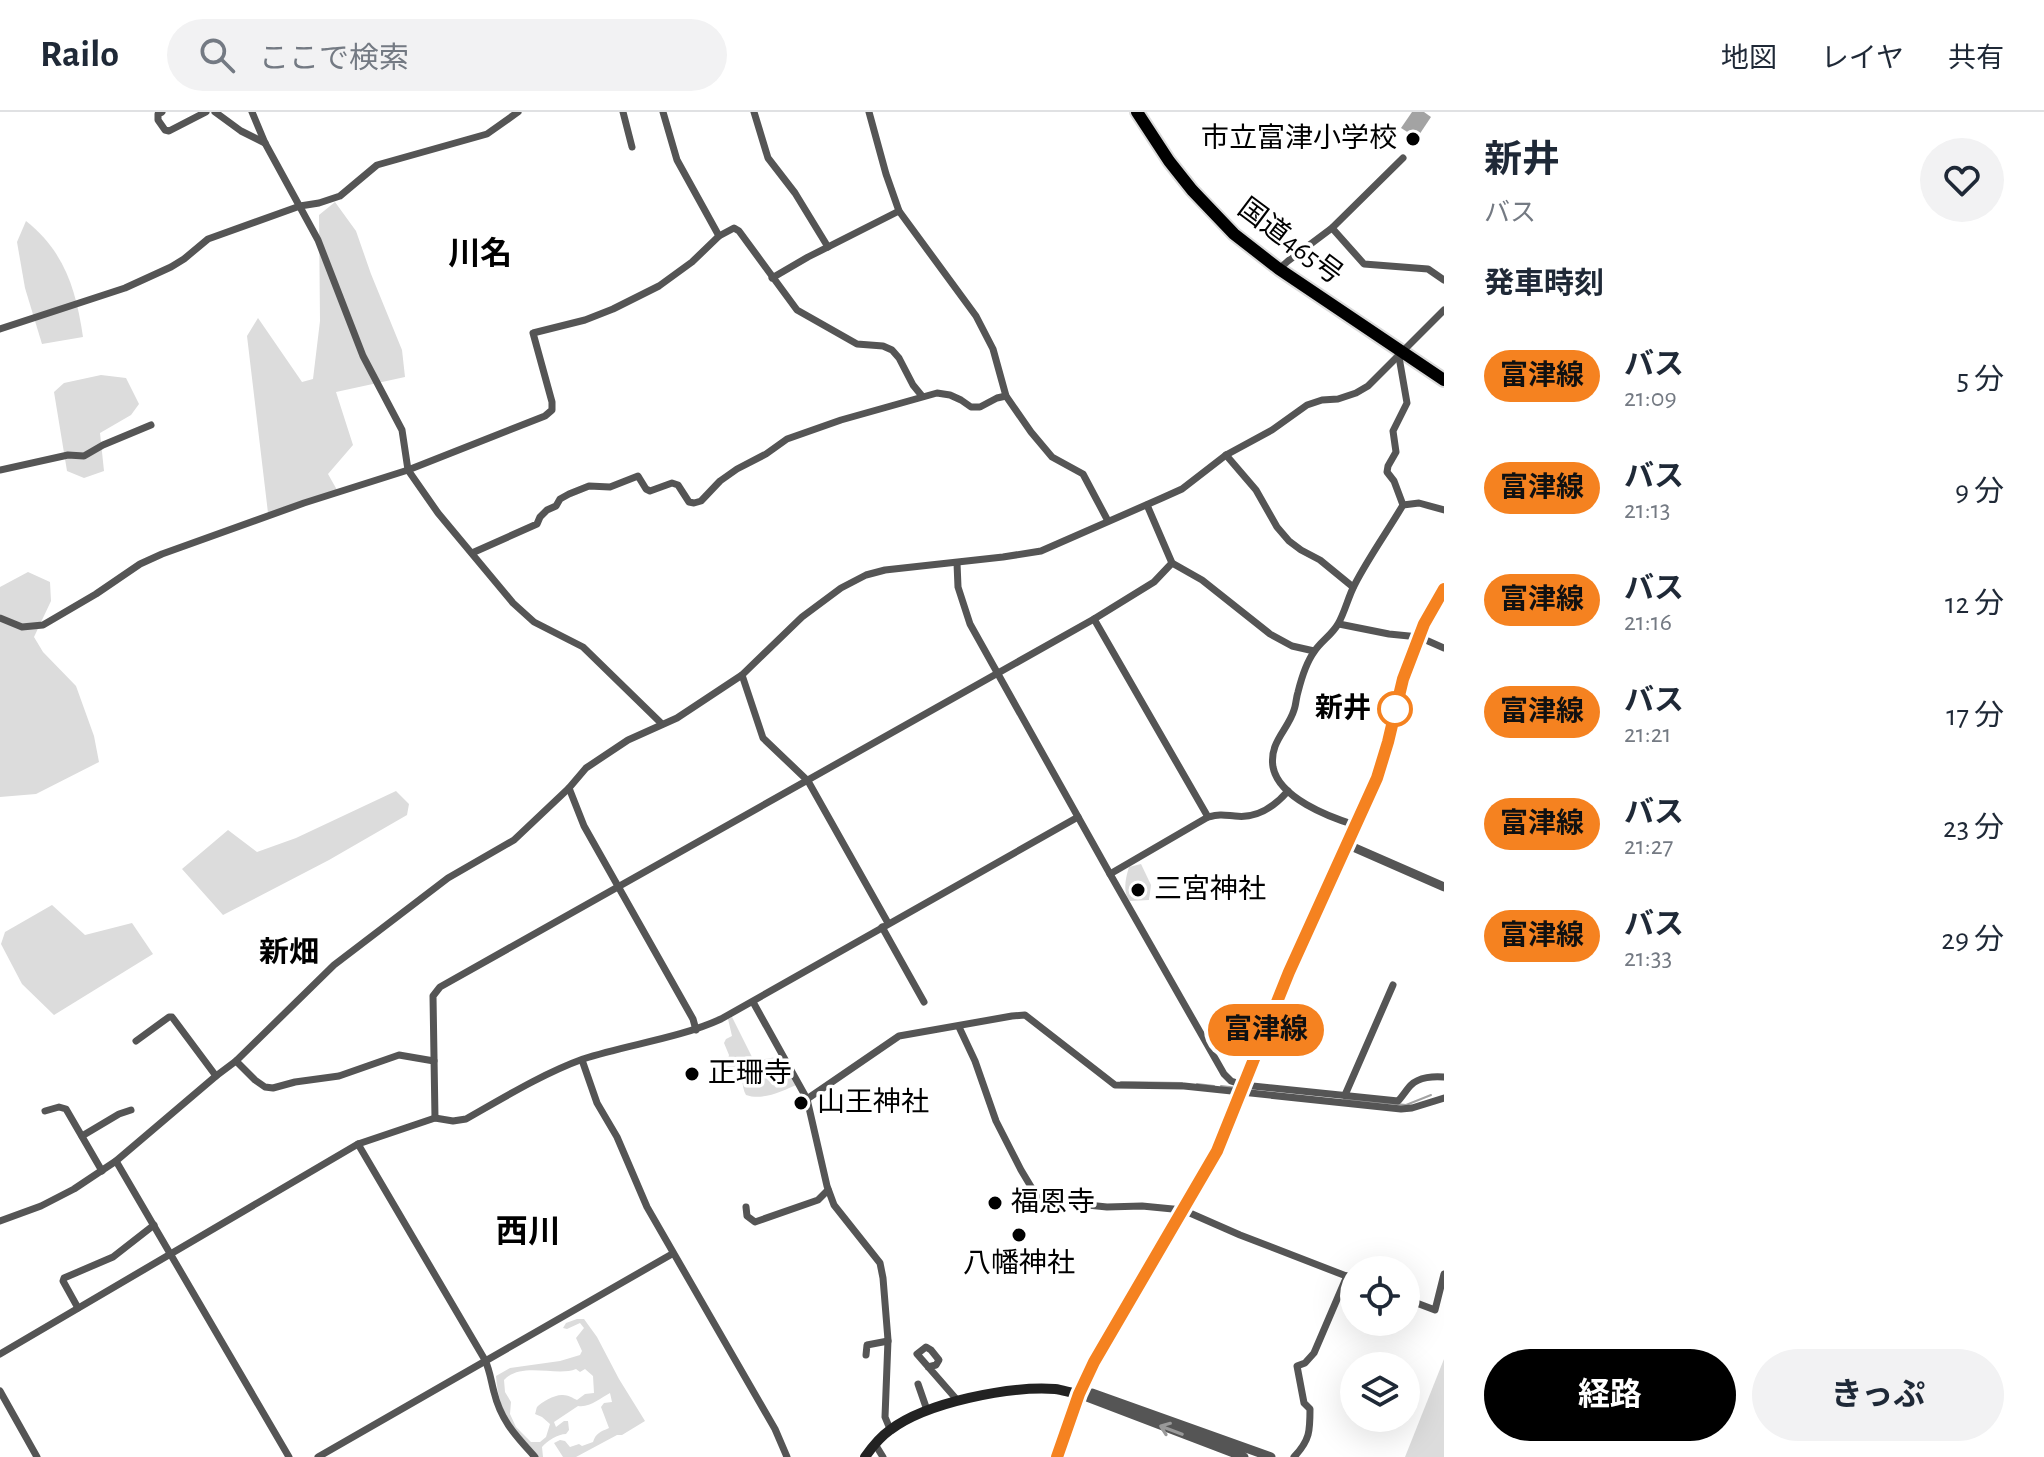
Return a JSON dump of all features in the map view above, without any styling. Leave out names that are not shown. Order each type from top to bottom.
[{"type":"highway","name":"国道465号","points":[[1137,112],[1192,190],[1234,234],[1401,354],[1444,380]]},
{"type":"highway","points":[[1057,1457],[1079,1394],[1100,1352],[1217,1151],[1289,972],[1383,760],[1396,702],[1419,637],[1444,588]]},
{"type":"main road","points":[[865,1457],[890,1429],[927,1410],[985,1395],[1031,1390],[1055,1389],[1079,1394]]},
{"type":"street","points":[[162,112],[158,114],[158,120],[169,131],[206,112]]},
{"type":"street","points":[[215,112],[241,131],[265,143]]},
{"type":"street","points":[[252,112],[265,143],[318,240],[363,356],[402,430],[408,470],[438,513],[513,603],[534,622],[583,647],[662,724]]},
{"type":"street","points":[[0,329],[125,288],[171,267],[208,239],[300,206],[340,196],[377,165],[487,134],[518,112]]},
{"type":"street","points":[[623,112],[632,147]]},
{"type":"street","points":[[663,112],[677,160],[719,236]]},
{"type":"street","points":[[754,112],[768,158],[795,193],[828,247]]},
{"type":"street","points":[[869,112],[899,211],[976,316],[993,349],[1006,396],[1052,457],[1083,474],[1108,521]]},
{"type":"street","points":[[1279,269],[1332,228],[1403,158]]},
{"type":"street","points":[[772,278],[899,211]]},
{"type":"street","points":[[0,618],[22,627],[43,625],[140,564],[162,554],[408,470],[545,416],[552,410],[552,402],[533,333],[585,320],[659,286],[692,262],[719,236],[734,228],[797,310],[857,344],[883,346],[892,350],[922,396]]},
{"type":"street","points":[[1332,228],[1364,264],[1428,269],[1444,280]]},
{"type":"street","points":[[0,1221],[41,1206],[74,1189],[116,1161],[236,1061],[334,965],[448,878],[514,840],[586,768],[628,740],[677,718],[742,675],[802,617],[841,588],[866,575],[885,570],[1041,551],[1182,489],[1226,455],[1272,430],[1307,405],[1338,399],[1368,386],[1444,310]]},
{"type":"street","points":[[1401,354],[1407,403],[1393,431],[1396,452],[1387,472],[1403,505]]},
{"type":"street","points":[[472,553],[537,524],[540,517],[556,506],[560,499],[589,486],[610,487],[638,476],[650,491],[672,483],[678,485],[689,502],[694,503],[701,501],[737,469],[787,439],[865,412],[937,393],[950,395],[971,407],[980,407],[1006,396]]},
{"type":"street","points":[[0,470],[68,455],[84,456],[151,425]]},
{"type":"street","points":[[1226,455],[1256,490],[1277,527],[1289,541],[1320,560],[1353,587]]},
{"type":"street","points":[[1403,505],[1419,503],[1444,510]]},
{"type":"street","points":[[1147,505],[1172,563],[1202,580],[1270,634],[1292,646],[1314,651]]},
{"type":"street","points":[[1355,825],[1326,816],[1288,791],[1273,767],[1274,748],[1294,712],[1297,694],[1314,651],[1339,624],[1353,587],[1403,505]]},
{"type":"street","points":[[957,563],[958,587],[970,624],[1224,1074],[1242,1089],[1401,1109],[1444,1098]]},
{"type":"street","points":[[435,1118],[433,996],[440,987],[1094,619],[1154,582],[1172,563]]},
{"type":"street","points":[[1094,619],[1208,817]]},
{"type":"street","points":[[1339,624],[1419,637],[1444,648]]},
{"type":"street","points":[[742,675],[763,738],[808,781],[924,1002]]},
{"type":"street","points":[[569,788],[584,826],[693,1019],[696,1030]]},
{"type":"street","points":[[1110,874],[1208,817],[1223,813],[1252,816],[1276,805],[1288,791]]},
{"type":"street","points":[[0,1354],[358,1144],[435,1118],[453,1121],[466,1119],[582,1060],[696,1030],[721,1019],[1078,817]]},
{"type":"street","points":[[1346,844],[1444,887]]},
{"type":"street","points":[[1345,1095],[1393,985]]},
{"type":"street","points":[[753,1002],[807,1099],[834,1205],[880,1263],[888,1341],[884,1402],[890,1429]]},
{"type":"street","points":[[807,1099],[899,1036],[1025,1015],[1115,1085],[1242,1089],[1398,1101],[1416,1081],[1444,1077]]},
{"type":"street","points":[[136,1041],[172,1017],[216,1076]]},
{"type":"street","points":[[959,1027],[975,1061],[996,1121],[1039,1200],[1183,1210],[1340,1273]]},
{"type":"street","points":[[236,1061],[255,1080],[273,1088],[339,1076],[399,1055],[434,1061]]},
{"type":"street","points":[[582,1060],[597,1103],[617,1137],[647,1207],[775,1429],[787,1457]]},
{"type":"street","points":[[45,1111],[59,1107],[66,1109],[102,1171]]},
{"type":"street","points":[[82,1136],[131,1110]]},
{"type":"street","points":[[358,1144],[485,1360],[503,1417],[513,1434],[535,1457]]},
{"type":"street","points":[[116,1161],[289,1457]]},
{"type":"street","points":[[746,1207],[749,1219],[755,1222],[818,1200],[828,1190]]},
{"type":"street","points":[[78,1308],[64,1278],[113,1257],[154,1225]]},
{"type":"street","points":[[318,1457],[672,1254]]},
{"type":"street","points":[[1420,1304],[1435,1310],[1444,1274]]},
{"type":"street","points":[[1294,1457],[1310,1433],[1310,1409],[1304,1403],[1297,1366],[1305,1363],[1314,1353],[1340,1298]]},
{"type":"street","points":[[866,1355],[867,1345],[888,1341]]},
{"type":"street","points":[[928,1367],[958,1401]]},
{"type":"street","points":[[922,1386],[927,1410]]},
{"type":"street","points":[[0,1391],[37,1457]]},
{"type":"street","points":[[1079,1394],[1092,1393],[1271,1457]]},
{"type":"street","points":[[1079,1394],[1244,1457]]},
{"type":"street","points":[[875,1444],[883,1457]]},
{"type":"shaded area","points":[[1412,112],[1424,112],[1431,117],[1417,138],[1401,128]]},
{"type":"shaded area","points":[[335,202],[356,231],[402,350],[405,377],[336,392],[353,445],[328,474],[337,490],[268,513],[247,336],[258,318],[302,382],[313,379],[320,321],[319,215]]},
{"type":"shaded area","points":[[26,221],[50,246],[66,273],[77,303],[83,337],[42,344],[25,288],[17,242]]},
{"type":"shaded area","points":[[101,375],[126,378],[139,404],[131,415],[100,433],[104,471],[84,478],[67,471],[54,392],[64,383]]},
{"type":"shaded area","points":[[28,572],[50,582],[51,601],[34,637],[43,652],[76,686],[94,736],[99,762],[36,794],[0,797],[0,587]]},
{"type":"shaded area","points":[[396,791],[409,804],[407,815],[223,915],[182,869],[228,830],[257,852],[296,838]]},
{"type":"shaded area","points":[[1141,864],[1151,885],[1149,900],[1130,901],[1125,889],[1129,867]]},
{"type":"shaded area","points":[[52,905],[85,935],[132,923],[153,954],[54,1015],[22,984],[1,944],[5,932]]},
{"type":"shaded area","points":[[732,1017],[753,1059],[784,1059],[792,1067],[798,1084],[766,1096],[746,1095],[738,1066],[727,1070],[721,1063],[729,1055],[724,1043],[732,1036],[728,1019]]},
{"type":"shaded area","points":[[584,1319],[645,1421],[576,1457],[563,1457],[554,1443],[560,1440],[570,1447],[582,1446],[593,1442],[599,1433],[609,1428],[601,1407],[604,1403],[612,1402],[610,1393],[591,1404],[578,1406],[554,1422],[556,1427],[568,1421],[569,1430],[544,1445],[543,1457],[539,1457],[522,1441],[508,1421],[496,1376],[510,1368],[580,1355],[582,1351],[576,1338],[584,1328],[580,1323],[563,1328],[566,1323]],"holes":[[[576,1369],[580,1372],[585,1369],[593,1376],[594,1393],[585,1394],[577,1400],[560,1395],[539,1405],[535,1414],[550,1424],[546,1437],[540,1442],[531,1442],[516,1427],[510,1414],[511,1402],[505,1392],[504,1380],[511,1374],[529,1370]]]},
{"type":"shaded area","points":[[1444,1359],[1444,1457],[1405,1457],[1415,1432],[1420,1432],[1420,1419]]},
{"type":"waterway","points":[[1121,1082],[1182,1083]]},
{"type":"waterway","points":[[1197,1084],[1214,1086]]},
{"type":"waterway","points":[[1221,1086],[1238,1088]]},
{"type":"waterway","points":[[1344,1099],[1406,1105],[1431,1095]]},
{"type":"bus line","name":"富津線","points":[[1057,1457],[1094,1362],[1217,1151],[1289,972],[1377,778],[1403,679],[1424,624],[1444,589]]},
{"type":"place","name":"市立富津小学校","points":[[1413,139]]},
{"type":"place","name":"新井","points":[[1395,709]]},
{"type":"place","name":"三宮神社","points":[[1138,890]]},
{"type":"place","name":"正珊寺","points":[[692,1074]]},
{"type":"place","name":"山王神社","points":[[801,1103]]},
{"type":"place","name":"福恩寺","points":[[995,1203]]},
{"type":"place","name":"八幡神社","points":[[1019,1235]]},
{"type":"district","name":"川名","points":[[480,254]]},
{"type":"district","name":"新畑","points":[[289,953]]},
{"type":"district","name":"西川","points":[[528,1232]]}]
